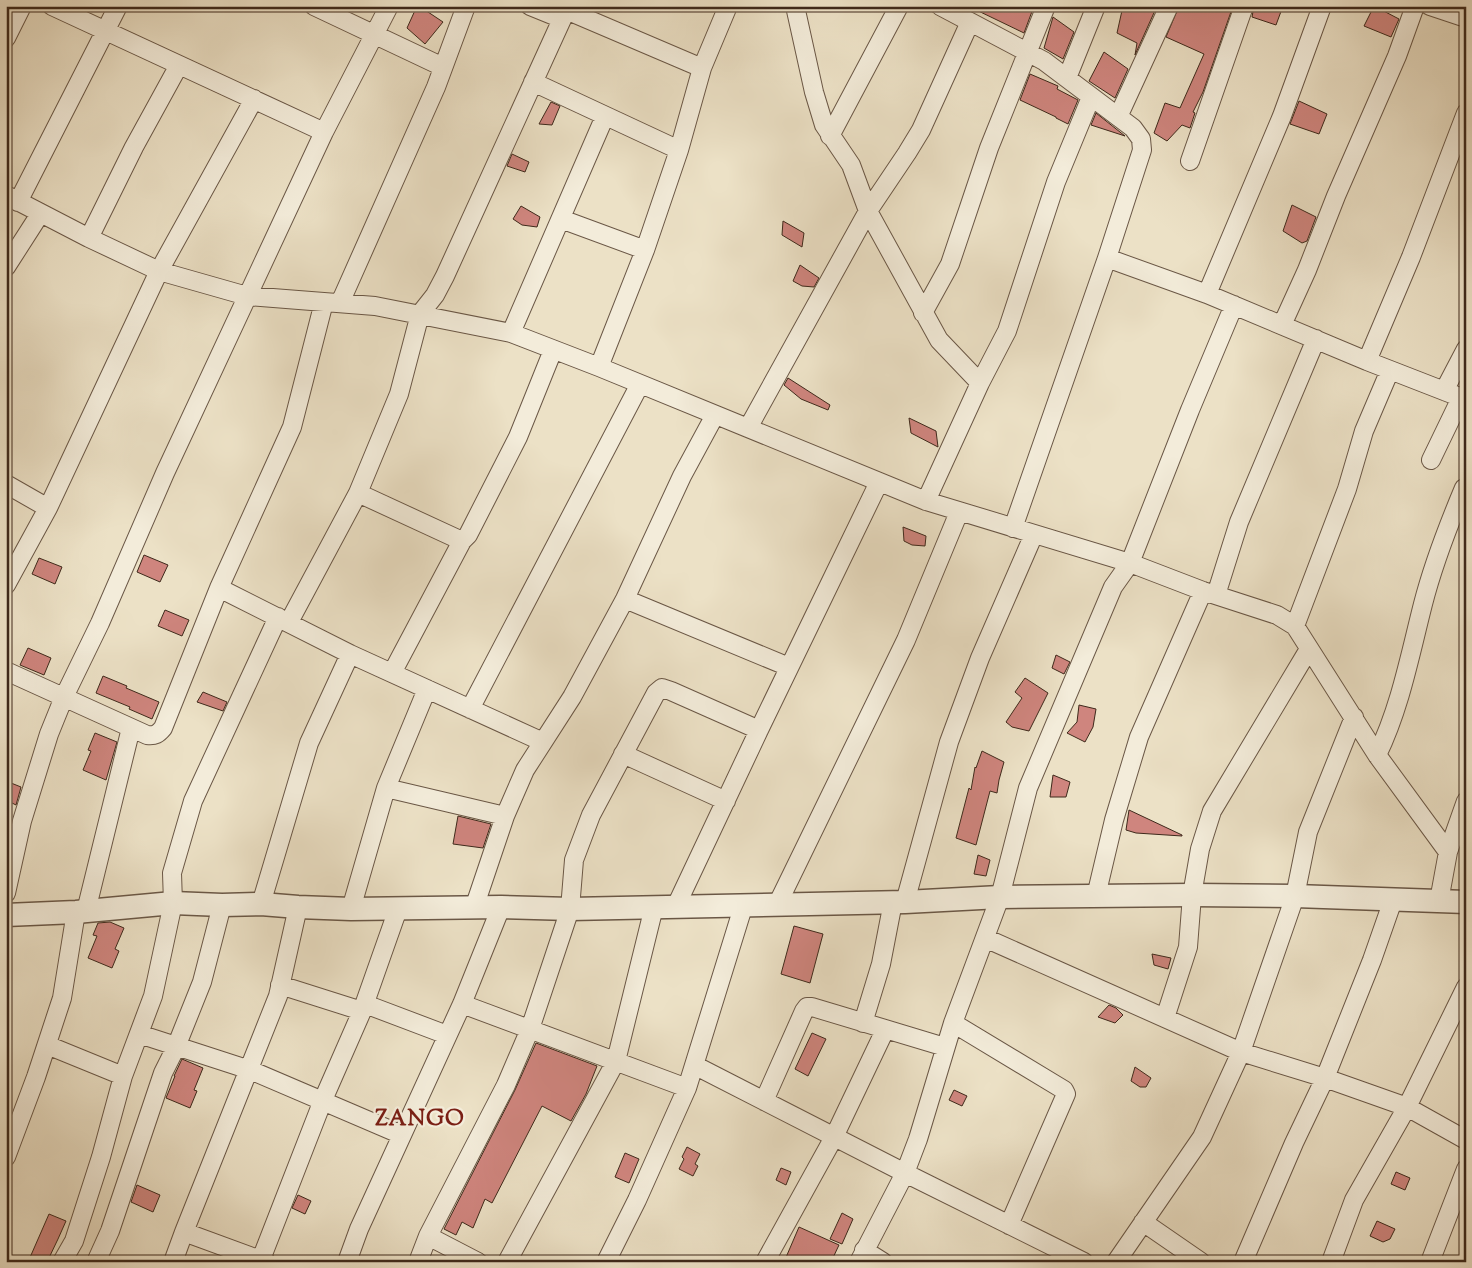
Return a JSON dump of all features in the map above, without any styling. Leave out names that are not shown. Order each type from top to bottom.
[{"type":"street","points":[[6,38],[22,6]]},
{"type":"street","points":[[52,6],[324,132]]},
{"type":"street","points":[[118,6],[106,31],[12,199],[159,272],[247,296],[375,306],[511,333],[599,367],[926,501],[1130,563],[1209,593],[1276,615],[1295,626],[1354,716],[1377,755],[1448,852]]},
{"type":"street","points":[[314,6],[443,67]]},
{"type":"street","points":[[6,893],[22,821],[49,734],[64,697],[100,623],[165,473],[324,132],[389,6]]},
{"type":"street","points":[[6,671],[131,728],[153,736],[163,728],[220,588],[292,427],[332,302],[382,211],[443,67],[466,6]]},
{"type":"street","points":[[530,6],[565,12],[702,68]]},
{"type":"street","points":[[599,367],[645,250],[679,150],[702,68],[728,6]]},
{"type":"street","points":[[795,6],[814,92],[824,125],[851,165],[868,211],[939,340],[980,383]]},
{"type":"street","points":[[830,136],[899,6]]},
{"type":"street","points":[[941,6],[1044,61],[1133,128],[1141,139],[1142,150],[1107,258],[1013,528]]},
{"type":"street","points":[[924,313],[950,264],[988,148],[1046,6]]},
{"type":"street","points":[[1067,78],[1096,6]]},
{"type":"street","points":[[1118,117],[1170,6]]},
{"type":"street","points":[[1190,162],[1244,6]]},
{"type":"street","points":[[1207,294],[1282,116],[1322,6]]},
{"type":"street","points":[[1282,325],[1397,56],[1415,6]]},
{"type":"street","points":[[1430,6],[1466,18]]},
{"type":"street","points":[[62,1262],[74,1240],[85,1208],[123,1076],[153,996],[173,903],[172,873],[193,801],[283,619],[358,493],[399,394],[420,314],[436,296],[565,12]]},
{"type":"street","points":[[748,428],[868,211],[908,154],[921,130],[970,22]]},
{"type":"street","points":[[89,238],[134,147],[179,65]]},
{"type":"street","points":[[533,82],[679,150]]},
{"type":"street","points":[[926,501],[980,383],[1007,331],[1056,182],[1091,97]]},
{"type":"street","points":[[6,585],[48,508],[159,272],[254,99]]},
{"type":"street","points":[[1368,361],[1411,257],[1466,113]]},
{"type":"street","points":[[511,333],[605,116]]},
{"type":"street","points":[[6,267],[40,214]]},
{"type":"street","points":[[561,219],[645,250]]},
{"type":"street","points":[[1107,258],[1207,294],[1457,396],[1459,402],[1431,460]]},
{"type":"street","points":[[883,1262],[861,1256],[905,1173],[921,1131],[945,1047],[1000,897],[1028,788],[1113,587],[1130,563],[1190,410],[1234,305]]},
{"type":"street","points":[[1096,896],[1114,820],[1139,737],[1209,593],[1316,339]]},
{"type":"street","points":[[1444,392],[1466,349]]},
{"type":"street","points":[[392,673],[462,541],[468,535],[518,437],[553,350]]},
{"type":"street","points":[[1295,626],[1348,489],[1364,431],[1390,370]]},
{"type":"street","points":[[470,709],[640,384]]},
{"type":"street","points":[[474,908],[505,816],[525,770],[572,697],[625,599],[682,476],[715,415]]},
{"type":"street","points":[[676,906],[758,730],[879,482]]},
{"type":"street","points":[[6,484],[48,508]]},
{"type":"street","points":[[1377,755],[1386,737],[1398,700],[1436,560],[1464,488]]},
{"type":"street","points":[[358,493],[462,541]]},
{"type":"street","points":[[778,903],[906,640],[959,512]]},
{"type":"street","points":[[863,1023],[949,742],[980,658],[1034,534]]},
{"type":"street","points":[[220,588],[350,654],[543,742]]},
{"type":"street","points":[[625,599],[789,667]]},
{"type":"street","points":[[1165,1018],[1188,947],[1192,895],[1200,849],[1212,810],[1309,650]]},
{"type":"street","points":[[261,904],[309,743],[350,654]]},
{"type":"street","points":[[418,1262],[428,1236],[506,1085],[530,1029],[570,909],[574,860],[592,815],[656,693],[662,688],[671,691],[758,730]]},
{"type":"street","points":[[352,909],[386,788],[427,689]]},
{"type":"street","points":[[1116,1262],[1202,1137],[1241,1052],[1294,896],[1308,832],[1354,716]]},
{"type":"street","points":[[6,1157],[62,998],[81,911],[131,728]]},
{"type":"street","points":[[623,754],[726,801]]},
{"type":"street","points":[[386,788],[505,816]]},
{"type":"street","points":[[1439,901],[1448,852],[1466,801]]},
{"type":"street","points":[[6,915],[173,903],[261,904],[298,908],[352,909],[501,907],[570,909],[778,903],[899,902],[1000,897],[1192,895],[1294,896],[1466,902]]},
{"type":"street","points":[[1244,1262],[1294,1143],[1325,1078],[1372,960],[1393,900]]},
{"type":"street","points":[[606,1262],[637,1200],[696,1066],[744,904]]},
{"type":"street","points":[[96,1262],[110,1231],[164,1073],[202,982],[222,905]]},
{"type":"street","points":[[347,1262],[359,1229],[462,1004],[501,907]]},
{"type":"street","points":[[507,1262],[616,1062],[654,907]]},
{"type":"street","points":[[173,1262],[278,996],[298,908]]},
{"type":"street","points":[[184,1232],[262,1261],[323,1100],[363,1008],[398,908]]},
{"type":"street","points":[[985,938],[1241,1052],[1325,1078],[1407,1107],[1466,1140]]},
{"type":"street","points":[[280,985],[363,1008],[447,1035]]},
{"type":"street","points":[[1331,1262],[1354,1200],[1407,1107],[1466,987]]},
{"type":"street","points":[[462,1004],[687,1088]]},
{"type":"street","points":[[764,1101],[804,1011],[808,1007],[812,1006],[945,1047]]},
{"type":"street","points":[[953,1024],[1064,1090],[1066,1094],[1009,1225]]},
{"type":"street","points":[[765,1262],[834,1137],[885,1030]]},
{"type":"street","points":[[139,1034],[250,1070],[402,1134]]},
{"type":"street","points":[[47,1045],[123,1076]]},
{"type":"street","points":[[696,1066],[1084,1262]]},
{"type":"street","points":[[1430,1262],[1465,1172]]},
{"type":"street","points":[[1143,1222],[1200,1262]]},
{"type":"street","points":[[428,1236],[478,1262]]},
{"type":"building","points":[[417,6],[443,22],[425,44],[407,28]]},
{"type":"building","points":[[968,6],[1034,6],[1024,33]]},
{"type":"building","points":[[1123,6],[1157,6],[1135,55],[1137,43],[1117,33]]},
{"type":"building","points":[[1179,6],[1233,6],[1203,92],[1193,112],[1195,113],[1190,128],[1182,125],[1167,141],[1154,133],[1165,103],[1180,108],[1204,54],[1166,37]]},
{"type":"building","points":[[1254,6],[1283,6],[1276,25],[1252,17]]},
{"type":"building","points":[[1374,6],[1399,19],[1391,37],[1364,26]]},
{"type":"building","points":[[1053,17],[1074,32],[1063,59],[1044,48]]},
{"type":"building","points":[[1104,52],[1128,69],[1115,98],[1089,81]]},
{"type":"building","points":[[1030,74],[1058,86],[1057,89],[1078,100],[1068,124],[1020,100]]},
{"type":"building","points":[[1299,101],[1327,114],[1319,134],[1290,124]]},
{"type":"building","points":[[551,102],[560,106],[552,125],[539,124]]},
{"type":"building","points":[[1096,113],[1125,136],[1091,125]]},
{"type":"building","points":[[512,154],[529,162],[525,172],[507,166]]},
{"type":"building","points":[[1292,205],[1316,217],[1307,241],[1302,243],[1283,231]]},
{"type":"building","points":[[521,206],[540,217],[537,227],[522,225],[513,219]]},
{"type":"building","points":[[783,221],[804,233],[802,247],[782,235]]},
{"type":"building","points":[[800,265],[819,278],[814,287],[802,286],[793,281]]},
{"type":"building","points":[[788,378],[830,405],[828,410],[801,399],[784,385]]},
{"type":"building","points":[[909,418],[936,431],[938,447],[911,433]]},
{"type":"building","points":[[903,527],[926,536],[925,546],[912,545],[904,541]]},
{"type":"building","points":[[144,555],[168,565],[160,582],[137,572]]},
{"type":"building","points":[[39,558],[62,567],[55,584],[32,574]]},
{"type":"building","points":[[165,610],[189,620],[182,636],[158,626]]},
{"type":"building","points":[[28,648],[51,658],[44,675],[20,665]]},
{"type":"building","points":[[1056,655],[1070,662],[1064,674],[1052,668]]},
{"type":"building","points":[[103,676],[159,702],[152,719],[129,709],[130,707],[96,693]]},
{"type":"building","points":[[1025,678],[1048,693],[1029,731],[1012,727],[1006,722],[1022,698],[1015,692]]},
{"type":"building","points":[[203,692],[227,702],[223,711],[197,702]]},
{"type":"building","points":[[1079,705],[1096,709],[1093,727],[1085,742],[1067,733],[1077,722]]},
{"type":"building","points":[[95,733],[117,742],[106,780],[83,770],[91,751],[88,750]]},
{"type":"building","points":[[982,751],[1004,762],[997,793],[990,791],[976,845],[956,838],[969,788],[971,790],[975,767]]},
{"type":"building","points":[[1053,775],[1070,782],[1066,797],[1050,797]]},
{"type":"building","points":[[6,781],[21,787],[16,805],[6,800]]},
{"type":"building","points":[[1129,810],[1182,836],[1136,833],[1126,830]]},
{"type":"building","points":[[458,816],[491,824],[483,848],[453,844]]},
{"type":"building","points":[[978,855],[990,860],[986,876],[974,874]]},
{"type":"building","points":[[110,922],[124,928],[115,949],[119,951],[112,968],[88,958],[97,936],[93,935],[98,923]]},
{"type":"building","points":[[794,926],[823,934],[810,983],[781,974]]},
{"type":"building","points":[[1152,954],[1171,958],[1168,969],[1154,965]]},
{"type":"building","points":[[1109,1005],[1116,1008],[1123,1015],[1115,1023],[1098,1017]]},
{"type":"building","points":[[812,1033],[826,1039],[808,1076],[795,1069]]},
{"type":"building","points":[[536,1043],[597,1066],[586,1094],[571,1121],[542,1106],[492,1203],[485,1199],[473,1228],[462,1222],[456,1235],[444,1229],[515,1090]]},
{"type":"building","points":[[182,1059],[203,1068],[194,1090],[197,1091],[190,1108],[166,1098]]},
{"type":"building","points":[[1135,1067],[1151,1078],[1146,1087],[1140,1087],[1131,1081]]},
{"type":"building","points":[[954,1090],[967,1096],[962,1106],[949,1100]]},
{"type":"building","points":[[687,1147],[700,1154],[695,1164],[698,1166],[693,1176],[679,1169]]},
{"type":"building","points":[[625,1153],[639,1159],[629,1183],[615,1177]]},
{"type":"building","points":[[781,1168],[791,1172],[786,1185],[776,1180]]},
{"type":"building","points":[[1396,1172],[1410,1178],[1405,1190],[1391,1184]]},
{"type":"building","points":[[137,1185],[160,1195],[153,1212],[131,1202]]},
{"type":"building","points":[[298,1195],[311,1201],[305,1214],[292,1208]]},
{"type":"building","points":[[842,1213],[853,1219],[842,1244],[830,1239]]},
{"type":"building","points":[[49,1214],[66,1221],[47,1262],[28,1262]]},
{"type":"building","points":[[1377,1221],[1395,1229],[1390,1239],[1383,1242],[1370,1236]]},
{"type":"building","points":[[799,1227],[839,1245],[831,1262],[784,1262]]},
{"type":"district","name":"ZANGO","points":[[420,1120]]}]
